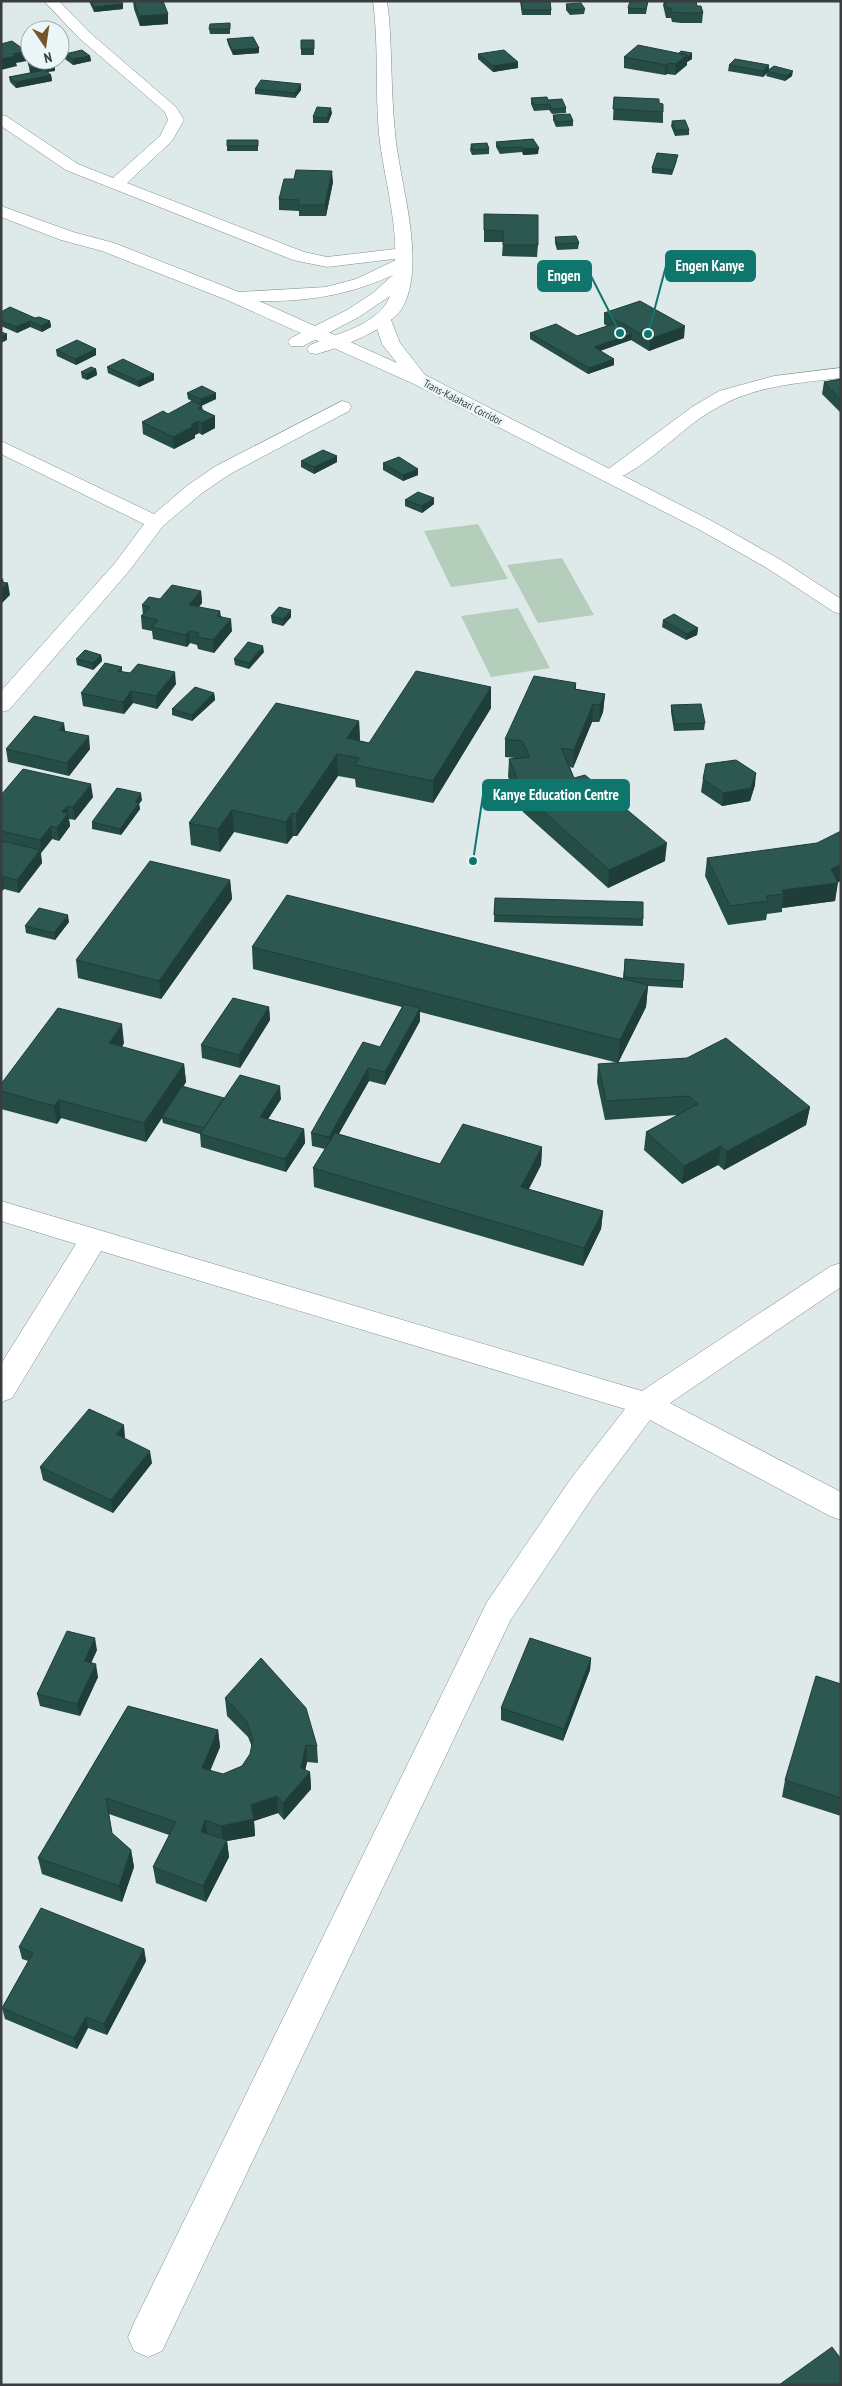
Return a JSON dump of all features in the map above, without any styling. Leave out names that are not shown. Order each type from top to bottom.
[{"type":"main road","points":[[51,1],[84,35],[171,110],[176,120],[167,138],[114,185]]},
{"type":"main road","points":[[334,341],[383,319],[395,306],[403,264],[394,169],[387,134],[386,43],[380,1]]},
{"type":"main road","points":[[1,119],[72,167],[299,256],[327,262],[403,264]]},
{"type":"main road","name":"Trans-Kalahari Corridor","points":[[1,211],[67,236],[108,247],[233,296],[462,419],[769,577],[841,608]]},
{"type":"main road","name":"Trans-Kalahari Corridor","points":[[67,236],[89,249],[180,292],[297,342],[334,341],[420,380],[609,476],[774,564],[841,608]]},
{"type":"main road","points":[[233,296],[327,294],[357,286],[403,264]]},
{"type":"main road","points":[[316,341],[349,316],[384,294],[403,264]]},
{"type":"main road","points":[[383,319],[390,344],[420,380]]},
{"type":"main road","points":[[609,476],[647,452],[711,403],[726,395],[746,388],[841,373]]},
{"type":"main road","points":[[1,705],[122,567],[156,522],[195,489],[223,470],[342,407]]},
{"type":"main road","points":[[1,447],[156,522]]},
{"type":"main road","points":[[1,1211],[646,1404],[841,1507]]},
{"type":"main road","points":[[1,1390],[93,1240]]},
{"type":"main road","points":[[148,2337],[498,1612],[582,1486],[646,1404],[841,1274]]},
{"type":"green space","points":[[478,524],[508,579],[451,587],[424,531]]},
{"type":"green space","points":[[562,558],[594,615],[538,623],[507,565]]},
{"type":"green space","points":[[518,608],[550,668],[491,677],[461,616]]},
{"type":"building","points":[[91,1],[121,1],[123,4],[94,7]]},
{"type":"building","points":[[134,1],[163,1],[168,14],[139,16]]},
{"type":"building","points":[[521,1],[550,1],[551,10],[522,10]]},
{"type":"building","points":[[630,1],[648,1],[646,9],[628,8]]},
{"type":"building","points":[[665,1],[696,1],[697,6],[701,6],[703,13],[672,12],[671,8],[666,8]]},
{"type":"building","points":[[581,3],[585,9],[570,10],[566,4]]},
{"type":"building","points":[[230,23],[230,29],[209,29],[210,24]]},
{"type":"building","points":[[253,37],[259,48],[232,50],[227,39]]},
{"type":"building","points":[[301,40],[314,40],[314,49],[301,49]]},
{"type":"building","points":[[12,41],[20,47],[20,52],[12,54],[16,56],[1,59],[1,44]]},
{"type":"building","points":[[638,45],[687,55],[676,64],[668,63],[666,65],[624,57]]},
{"type":"building","points":[[82,50],[90,56],[73,59],[70,57],[70,53]]},
{"type":"building","points":[[504,50],[518,62],[493,66],[478,54]]},
{"type":"building","points":[[681,51],[692,53],[688,57],[679,53]]},
{"type":"building","points":[[735,59],[769,65],[763,71],[729,65]]},
{"type":"building","points":[[774,66],[793,71],[786,76],[767,71]]},
{"type":"building","points":[[45,70],[51,75],[16,82],[9,77]]},
{"type":"building","points":[[261,80],[301,84],[295,93],[255,89]]},
{"type":"building","points":[[547,97],[548,100],[562,99],[566,108],[552,109],[549,104],[534,105],[531,98]]},
{"type":"building","points":[[614,97],[659,99],[659,103],[663,104],[663,112],[613,109]]},
{"type":"building","points":[[317,107],[331,108],[327,118],[313,117]]},
{"type":"building","points":[[570,114],[573,121],[557,122],[553,115]]},
{"type":"building","points":[[685,120],[689,130],[675,130],[672,121]]},
{"type":"building","points":[[533,139],[539,148],[500,148],[496,142]]},
{"type":"building","points":[[227,140],[258,140],[258,146],[227,146]]},
{"type":"building","points":[[487,143],[489,149],[473,150],[471,144]]},
{"type":"building","points":[[657,153],[678,155],[673,170],[652,168]]},
{"type":"building","points":[[296,170],[332,171],[325,205],[298,205],[299,200],[279,199],[284,179],[294,179]]},
{"type":"building","points":[[484,214],[538,215],[538,245],[503,245],[503,231],[484,230]]},
{"type":"building","points":[[576,236],[579,243],[557,244],[555,237]]},
{"type":"building","points":[[640,301],[685,326],[650,339],[604,313]]},
{"type":"building","points":[[10,307],[35,318],[39,317],[50,321],[41,326],[30,321],[16,327],[1,321],[1,312]]},
{"type":"building","points":[[556,324],[577,336],[613,324],[632,334],[594,347],[614,359],[589,368],[530,333]]},
{"type":"building","points":[[77,340],[96,349],[75,359],[56,350]]},
{"type":"building","points":[[123,359],[154,374],[138,381],[107,367]]},
{"type":"building","points":[[91,367],[96,369],[87,374],[81,372]]},
{"type":"building","points":[[841,379],[841,400],[824,382]]},
{"type":"building","points":[[202,386],[216,393],[201,399],[187,393]]},
{"type":"building","points":[[192,401],[202,406],[198,408],[215,416],[202,423],[198,421],[191,425],[194,426],[173,437],[142,422],[163,411],[168,414]]},
{"type":"building","points":[[323,450],[337,456],[314,467],[301,461]]},
{"type":"building","points":[[399,457],[418,469],[403,475],[383,463]]},
{"type":"building","points":[[418,492],[434,498],[422,506],[405,500]]},
{"type":"building","points":[[1,582],[8,583],[1,590]]},
{"type":"building","points":[[172,585],[201,591],[189,605],[220,611],[217,616],[231,619],[213,640],[197,637],[199,633],[189,631],[186,635],[152,627],[158,620],[141,616],[150,607],[142,605],[149,597],[160,599]]},
{"type":"building","points":[[279,607],[291,610],[283,619],[271,616]]},
{"type":"building","points":[[674,614],[698,628],[687,634],[663,620]]},
{"type":"building","points":[[248,642],[263,646],[249,663],[234,659]]},
{"type":"building","points":[[85,650],[101,655],[93,663],[76,659]]},
{"type":"building","points":[[105,663],[122,667],[118,671],[130,673],[138,664],[175,672],[156,696],[131,691],[123,702],[81,693]]},
{"type":"building","points":[[416,671],[491,687],[433,781],[355,765],[359,758],[337,754],[296,814],[292,813],[286,822],[232,810],[218,829],[189,823],[276,703],[359,721],[347,738],[369,743]]},
{"type":"building","points":[[534,676],[576,683],[574,689],[605,694],[600,705],[593,704],[574,750],[561,748],[574,778],[585,775],[667,843],[609,870],[524,794],[509,759],[530,757],[522,741],[505,739]]},
{"type":"building","points":[[195,687],[214,693],[192,715],[172,709]]},
{"type":"building","points":[[701,704],[705,723],[675,724],[671,705]]},
{"type":"building","points":[[34,716],[64,723],[59,730],[89,736],[67,763],[6,749]]},
{"type":"building","points":[[736,760],[756,773],[751,788],[723,793],[703,779],[706,764]]},
{"type":"building","points":[[23,769],[91,784],[73,807],[67,806],[62,812],[68,813],[57,828],[51,826],[40,840],[1,831],[1,795]]},
{"type":"building","points":[[117,788],[141,793],[135,802],[139,803],[120,829],[92,822]]},
{"type":"building","points":[[841,831],[841,864],[831,869],[838,883],[782,890],[784,894],[766,896],[768,901],[730,906],[707,858],[817,843]]},
{"type":"building","points":[[1,841],[40,850],[17,880],[1,877]]},
{"type":"building","points":[[150,861],[230,880],[159,981],[76,960]]},
{"type":"building","points":[[287,895],[648,985],[620,1040],[252,947]]},
{"type":"building","points":[[495,898],[643,902],[643,919],[494,915]]},
{"type":"building","points":[[39,908],[68,915],[54,933],[25,926]]},
{"type":"building","points":[[625,959],[684,964],[683,981],[624,977]]},
{"type":"building","points":[[233,998],[269,1007],[239,1055],[201,1045]]},
{"type":"building","points":[[404,1004],[420,1008],[385,1072],[368,1068],[329,1137],[311,1133],[363,1042],[380,1047]]},
{"type":"building","points":[[58,1008],[122,1024],[109,1043],[184,1064],[144,1123],[59,1100],[54,1106],[1,1091],[1,1084]]},
{"type":"building","points":[[726,1038],[810,1107],[727,1151],[721,1146],[684,1166],[646,1132],[698,1104],[689,1096],[606,1101],[598,1064],[687,1058]]},
{"type":"building","points":[[240,1075],[280,1086],[260,1117],[304,1129],[285,1159],[200,1134]]},
{"type":"building","points":[[182,1086],[224,1098],[204,1128],[162,1117]]},
{"type":"building","points":[[463,1124],[542,1147],[521,1187],[603,1211],[584,1248],[313,1168],[335,1133],[440,1164]]},
{"type":"building","points":[[89,1409],[124,1425],[116,1434],[150,1451],[111,1500],[40,1467]]},
{"type":"building","points":[[67,1631],[95,1638],[84,1661],[96,1664],[77,1704],[37,1694]]},
{"type":"building","points":[[530,1638],[591,1658],[564,1729],[501,1708]]},
{"type":"building","points":[[261,1658],[306,1708],[317,1746],[306,1745],[301,1768],[310,1772],[283,1803],[277,1796],[251,1805],[254,1819],[221,1826],[205,1820],[201,1832],[227,1840],[203,1886],[153,1867],[176,1822],[106,1798],[112,1833],[131,1850],[119,1886],[38,1858],[128,1706],[218,1730],[202,1768],[223,1774],[242,1766],[250,1754],[253,1739],[246,1720],[225,1698]]},
{"type":"building","points":[[816,1676],[841,1684],[841,1798],[785,1780]]},
{"type":"building","points":[[41,1908],[144,1949],[104,2024],[86,2017],[74,2038],[2,2008],[33,1953],[19,1947]]},
{"type":"building","points":[[832,2347],[841,2359],[841,2385],[779,2385]]},
{"type":"place","name":"Engen","points":[[620,333]]},
{"type":"place","name":"Engen Kanye","points":[[648,334]]},
{"type":"place","name":"Kanye Education Centre","points":[[473,861]]}]
